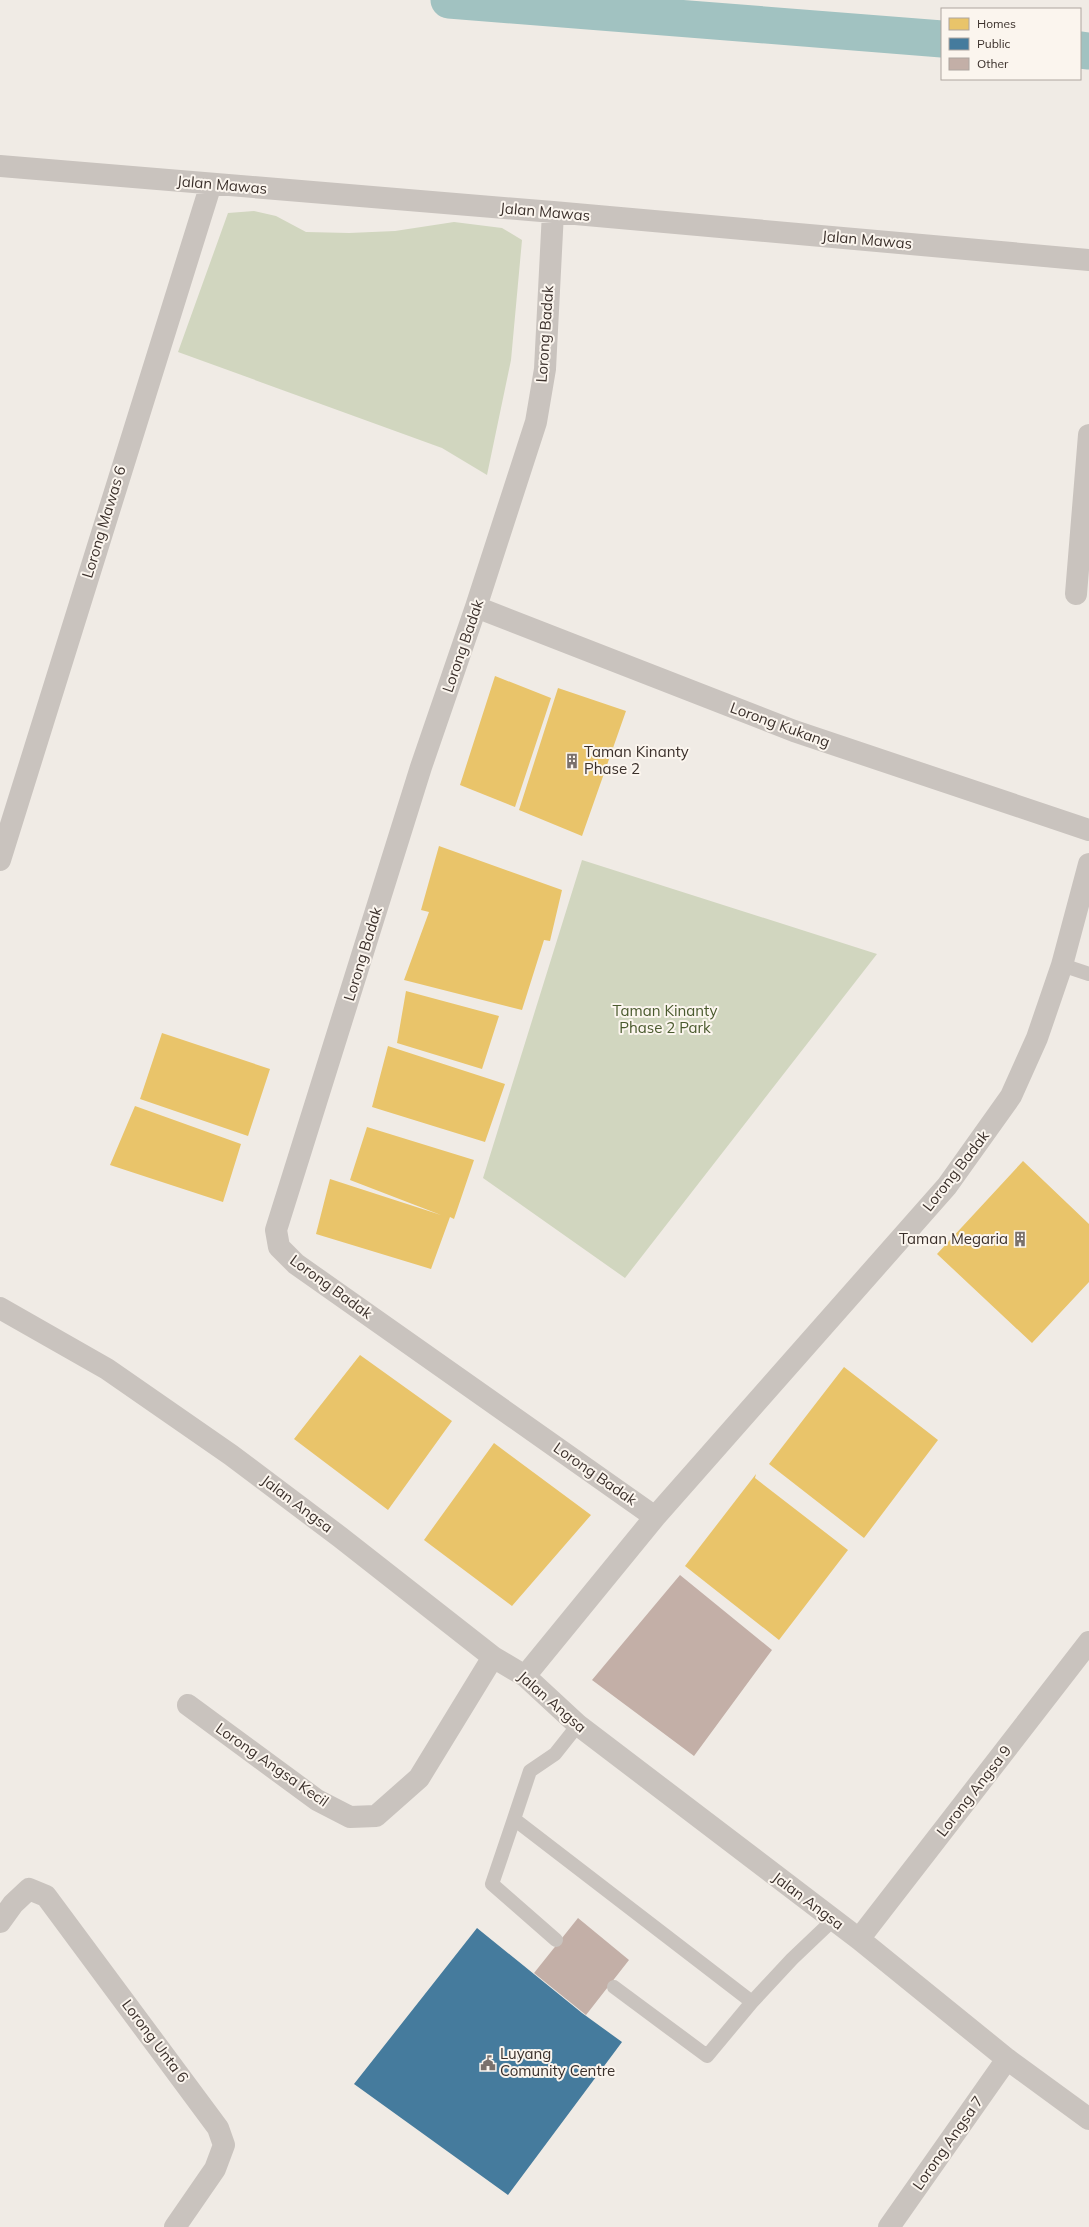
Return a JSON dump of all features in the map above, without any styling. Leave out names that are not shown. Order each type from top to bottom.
[{"type":"street","name":"Jalan Mawas","points":[[0,166],[553,212],[1089,260]]},
{"type":"street","name":"Lorong Mawas 6","points":[[0,860],[211,184]]},
{"type":"street","name":"Lorong Badak","points":[[553,212],[545,369],[536,422],[476,607],[419,775],[276,1230],[279,1247],[296,1264],[655,1517]]},
{"type":"street","points":[[1076,594],[1089,435]]},
{"type":"street","name":"Lorong Kukang","points":[[476,607],[794,731],[1089,830]]},
{"type":"street","name":"Lorong Badak","points":[[525,1676],[655,1517],[947,1186],[977,1145],[1011,1096],[1037,1038],[1062,965],[1089,864]]},
{"type":"street","name":"Jalan Angsa","points":[[0,1308],[107,1369],[169,1410],[340,1537],[493,1657],[525,1676],[578,1725],[859,1939],[1007,2059],[1089,2119]]},
{"type":"street","name":"Lorong Angsa 9","points":[[859,1939],[1089,1642]]},
{"type":"street","name":"Lorong Angsa Kecil","points":[[188,1705],[317,1800],[350,1817],[376,1816],[419,1778],[493,1657]]},
{"type":"street","name":"Lorong Unta 6","points":[[0,1922],[13,1904],[29,1889],[46,1896],[218,2128],[224,2145],[215,2169],[175,2227]]},
{"type":"street","name":"Lorong Angsa 7","points":[[889,2227],[1007,2059]]},
{"type":"lane","points":[[1062,965],[1089,974]]},
{"type":"lane","points":[[556,1940],[492,1884],[530,1772],[555,1754],[578,1725]]},
{"type":"lane","points":[[514,1819],[752,2002]]},
{"type":"lane","points":[[614,1987],[707,2056],[752,2002],[792,1959],[833,1920]]},
{"type":"green space","points":[[254,211],[276,216],[306,232],[349,233],[395,231],[454,222],[502,228],[522,240],[511,360],[487,475],[442,448],[178,352],[228,213]]},
{"type":"green space","name":"Taman Kinanty Phase 2 Park","points":[[582,860],[877,954],[625,1278],[483,1178]]},
{"type":"building: Homes","points":[[495,676],[551,698],[515,807],[460,785]]},
{"type":"building: Homes","name":"Taman Kinanty Phase 2","points":[[558,688],[626,711],[582,836],[519,810]]},
{"type":"building: Homes","points":[[439,846],[562,890],[550,941],[544,940],[522,1010],[404,980],[429,912],[421,910]]},
{"type":"building: Homes","points":[[406,991],[499,1016],[482,1069],[397,1043]]},
{"type":"building: Homes","points":[[162,1033],[270,1069],[248,1136],[140,1099]]},
{"type":"building: Homes","points":[[388,1046],[505,1084],[485,1142],[372,1107]]},
{"type":"building: Homes","points":[[135,1106],[241,1144],[223,1202],[110,1165]]},
{"type":"building: Homes","points":[[367,1127],[474,1160],[454,1219],[450,1217],[431,1269],[316,1234],[330,1179],[441,1215],[350,1180]]},
{"type":"building: Homes","name":"Taman Megaria","points":[[1023,1161],[1089,1224],[1089,1282],[1032,1343],[937,1254]]},
{"type":"building: Homes","points":[[360,1355],[452,1421],[388,1510],[294,1439]]},
{"type":"building: Homes","points":[[844,1367],[938,1440],[864,1538],[769,1464]]},
{"type":"building: Homes","points":[[494,1443],[591,1515],[512,1606],[424,1540]]},
{"type":"building: Homes","points":[[756,1474],[755,1478],[848,1550],[779,1640],[685,1566]]},
{"type":"building: Public","name":"Luyang Comunity Centre","points":[[477,1928],[582,2013],[622,2042],[508,2195],[354,2084]]},
{"type":"building: Other","points":[[680,1575],[772,1650],[694,1756],[592,1680]]},
{"type":"building: Other","points":[[578,1918],[629,1960],[586,2015],[534,1973]]},
{"type":"waterway","points":[[449,0],[941,39]]},
{"type":"waterway","points":[[1081,50],[1089,51]]},
{"type":"place","name":"Taman Kinanty Phase 2","points":[[572,761]]},
{"type":"place","name":"Taman Megaria","points":[[1020,1239]]},
{"type":"place","name":"Luyang Comunity Centre","points":[[488,2063]]}]
